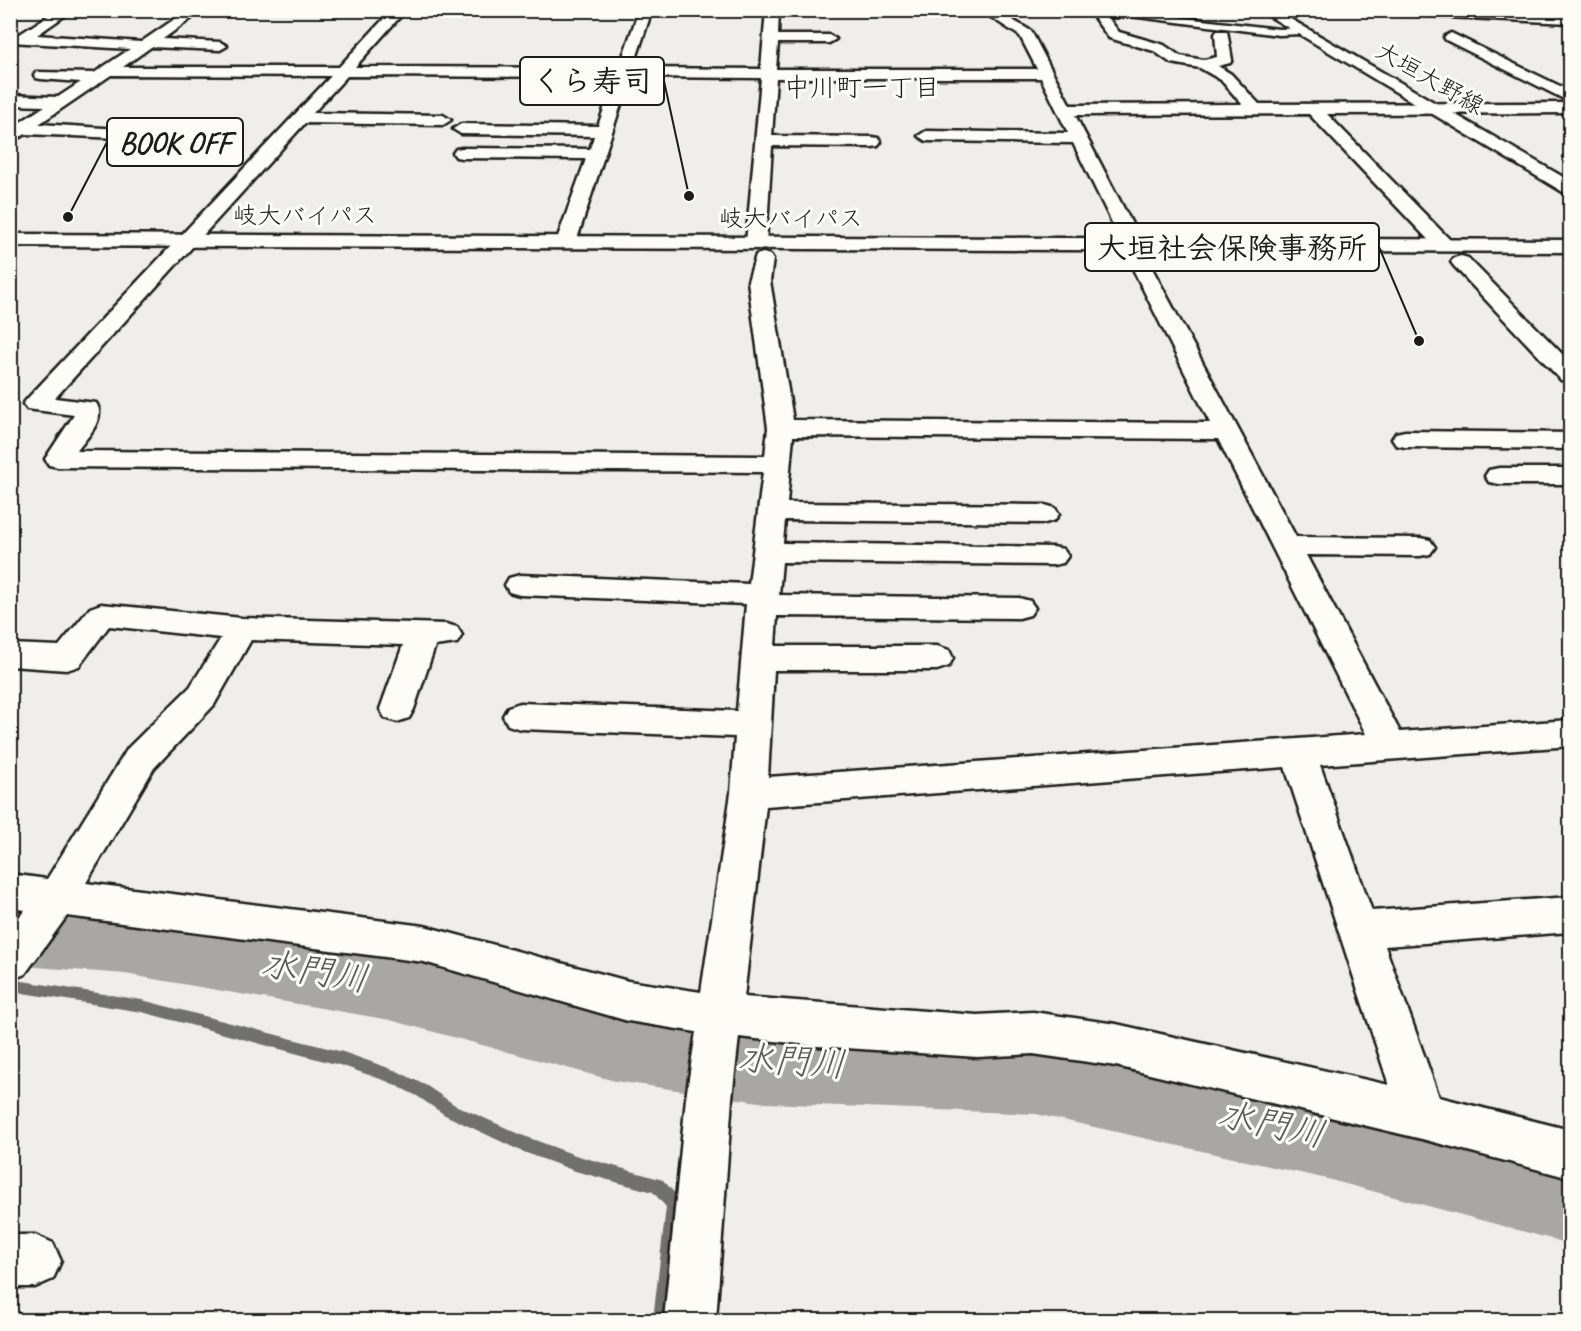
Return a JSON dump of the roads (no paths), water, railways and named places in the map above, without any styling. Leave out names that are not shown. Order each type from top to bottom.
[{"type":"main road","points":[[16,38],[67,10]]},
{"type":"main road","points":[[14,131],[102,75],[197,10]]},
{"type":"main road","points":[[400,10],[358,56],[348,80],[329,88],[300,118],[36,404],[87,408],[87,418],[58,459],[777,464]]},
{"type":"main road","points":[[566,242],[646,10]]},
{"type":"main road","points":[[690,1320],[709,1098],[749,793],[763,600],[781,428],[759,281],[763,141],[773,10]]},
{"type":"main road","points":[[986,10],[1026,34],[1389,746]]},
{"type":"main road","name":"大垣大野線","points":[[1264,10],[1570,188]]},
{"type":"main road","points":[[1386,10],[1498,13],[1570,19]]},
{"type":"main road","points":[[1124,12],[1099,15],[1114,35],[1159,48],[1176,60],[1204,64],[1225,60],[1222,34]]},
{"type":"main road","points":[[16,38],[147,44],[226,41],[164,33]]},
{"type":"main road","points":[[1451,37],[1570,97]]},
{"type":"main road","points":[[770,39],[829,39]]},
{"type":"main road","points":[[358,56],[382,56]]},
{"type":"main road","points":[[1204,64],[1226,77],[1255,110]]},
{"type":"main road","points":[[400,87],[435,87],[448,73]]},
{"type":"main road","points":[[41,75],[348,80],[448,73],[1046,74]]},
{"type":"main road","points":[[10,100],[98,98]]},
{"type":"main road","points":[[1066,110],[1570,108]]},
{"type":"main road","points":[[1211,110],[1224,126]]},
{"type":"main road","points":[[1313,110],[1445,246]]},
{"type":"main road","points":[[300,118],[443,120]]},
{"type":"main road","points":[[461,129],[604,131]]},
{"type":"main road","points":[[14,131],[136,135]]},
{"type":"main road","points":[[926,136],[1080,138]]},
{"type":"main road","points":[[283,137],[305,137]]},
{"type":"main road","points":[[763,141],[872,142]]},
{"type":"main road","points":[[462,153],[596,154]]},
{"type":"main road","name":"岐大バイパス","points":[[10,240],[178,249],[1136,253],[1570,263]]},
{"type":"main road","name":"岐大バイパス","points":[[10,258],[178,249],[566,242],[759,251]]},
{"type":"main road","name":"岐大バイパス","points":[[1136,253],[1445,246],[1570,246]]},
{"type":"main road","points":[[1461,262],[1570,375]]},
{"type":"main road","points":[[781,428],[1227,431]]},
{"type":"main road","points":[[1405,439],[1570,441]]},
{"type":"main road","points":[[1499,476],[1570,476]]},
{"type":"main road","points":[[772,512],[1045,514]]},
{"type":"main road","points":[[1286,546],[1420,547]]},
{"type":"main road","points":[[768,552],[1053,556]]},
{"type":"main road","points":[[520,585],[763,600],[1019,608]]},
{"type":"main road","points":[[10,655],[67,657],[101,615],[242,629],[435,634],[397,710]]},
{"type":"main road","points":[[10,961],[53,903],[141,758],[202,696],[242,629]]},
{"type":"main road","points":[[759,657],[937,658]]},
{"type":"main road","points":[[520,716],[754,725]]},
{"type":"main road","points":[[749,793],[1570,733]]},
{"type":"main road","points":[[1298,752],[1422,1116]]},
{"type":"main road","points":[[10,891],[53,903],[424,944],[628,1002],[719,1021],[977,1036],[1033,1033],[1116,1045],[1422,1116],[1570,1154]]},
{"type":"main road","points":[[1359,930],[1570,914]]},
{"type":"lane","points":[[1124,12],[1268,31],[1300,31]]},
{"type":"waterway","name":"水門川","points":[[10,930],[125,939],[390,983],[615,1041],[766,1061],[1036,1072],[1327,1134],[1570,1197]]},
{"type":"waterway","points":[[10,985],[142,1006],[343,1059],[392,1076],[422,1091],[450,1110],[521,1143],[575,1163],[658,1185],[674,1205],[661,1320]]},
{"type":"place","name":"くら寿司","points":[[689,196]]},
{"type":"place","name":"BOOK OFF","points":[[68,217]]},
{"type":"place","name":"大垣社会保険事務所","points":[[1419,341]]},
{"type":"district","name":"中川町一丁目","points":[[862,87]]}]
